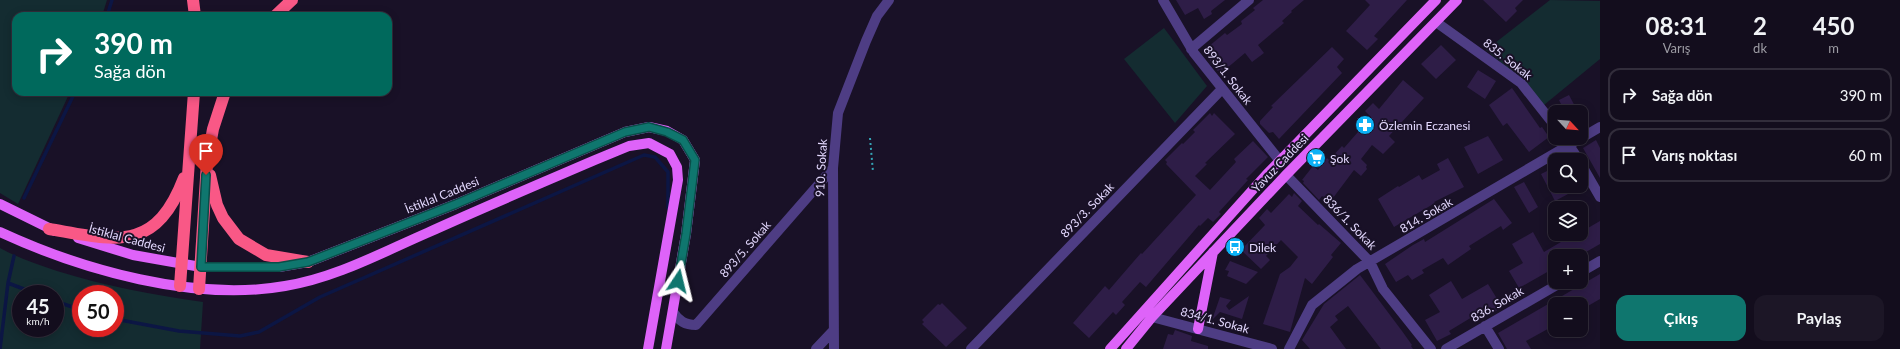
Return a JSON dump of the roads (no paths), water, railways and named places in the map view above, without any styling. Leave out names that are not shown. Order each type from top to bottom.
[{"type":"highway","points":[[194,0],[196,12]]},
{"type":"highway","points":[[279,12],[292,0]]},
{"type":"highway","points":[[180,286],[194,96]]},
{"type":"highway","points":[[199,289],[207,162],[213,130],[224,96]]},
{"type":"highway","points":[[207,162],[217,205],[223,218],[238,239],[266,255],[308,262]]},
{"type":"highway","points":[[49,229],[104,238],[123,238],[151,229],[171,206],[188,168]]},
{"type":"main road","name":"Yavuz Caddesi","points":[[1126,349],[1148,314],[1266,175],[1436,0]]},
{"type":"main road","name":"Yavuz Caddesi","points":[[1110,349],[1213,252],[1457,0]]},
{"type":"main road","name":"İstiklal Caddesi","points":[[0,204],[49,229],[133,255],[182,265],[201,267],[279,267],[308,262],[456,204],[625,132],[649,127],[667,132],[683,140],[695,160],[686,234],[666,349]]},
{"type":"main road","points":[[0,232],[29,246],[114,273],[180,286],[199,289],[254,290],[286,286],[320,278],[364,261],[595,160],[629,146],[649,143],[670,154],[677,167],[678,180],[648,349]]},
{"type":"main road","points":[[1198,329],[1213,252]]},
{"type":"street","name":"910. Sokak","points":[[834,349],[833,168],[838,113],[877,16],[889,0]]},
{"type":"street","name":"893/1. Sokak","points":[[1162,0],[1191,49],[1280,161]]},
{"type":"street","points":[[1191,49],[1249,0]]},
{"type":"street","name":"835. Sokak","points":[[1436,22],[1521,84],[1548,117]]},
{"type":"street","name":"893/3. Sokak","points":[[971,349],[1222,89]]},
{"type":"street","name":"814. Sokak","points":[[1588,132],[1600,127]]},
{"type":"street","name":"814. Sokak","points":[[1289,349],[1312,305],[1357,269],[1562,145]]},
{"type":"street","name":"893/5. Sokak","points":[[673,312],[677,319],[686,325],[696,325],[833,168]]},
{"type":"street","name":"836/1. Sokak","points":[[1286,175],[1370,262],[1383,289],[1431,349]]},
{"type":"street","points":[[1588,176],[1600,197]]},
{"type":"street","points":[[1588,268],[1600,262]]},
{"type":"street","name":"836. Sokak","points":[[1446,349],[1550,289]]},
{"type":"street","name":"834/1. Sokak","points":[[1148,314],[1272,349]]},
{"type":"street","points":[[1485,326],[1499,349]]},
{"type":"street","points":[[816,349],[834,331]]},
{"type":"waterway","points":[[108,12],[112,0]]},
{"type":"waterway","points":[[24,198],[73,96]]},
{"type":"waterway","points":[[124,321],[179,331],[240,336],[259,332],[320,297],[644,155],[655,157],[668,172],[668,208]]},
{"type":"waterway","points":[[0,349],[8,283],[14,256]]},
{"type":"waterway","points":[[8,283],[13,285]]},
{"type":"waterway","points":[[64,304],[72,307]]},
{"type":"place","name":"Özlemin Eczanesi","points":[[1365,125]]},
{"type":"place","name":"Şok","points":[[1316,158]]},
{"type":"place","name":"Dilek","points":[[1235,247]]}]
